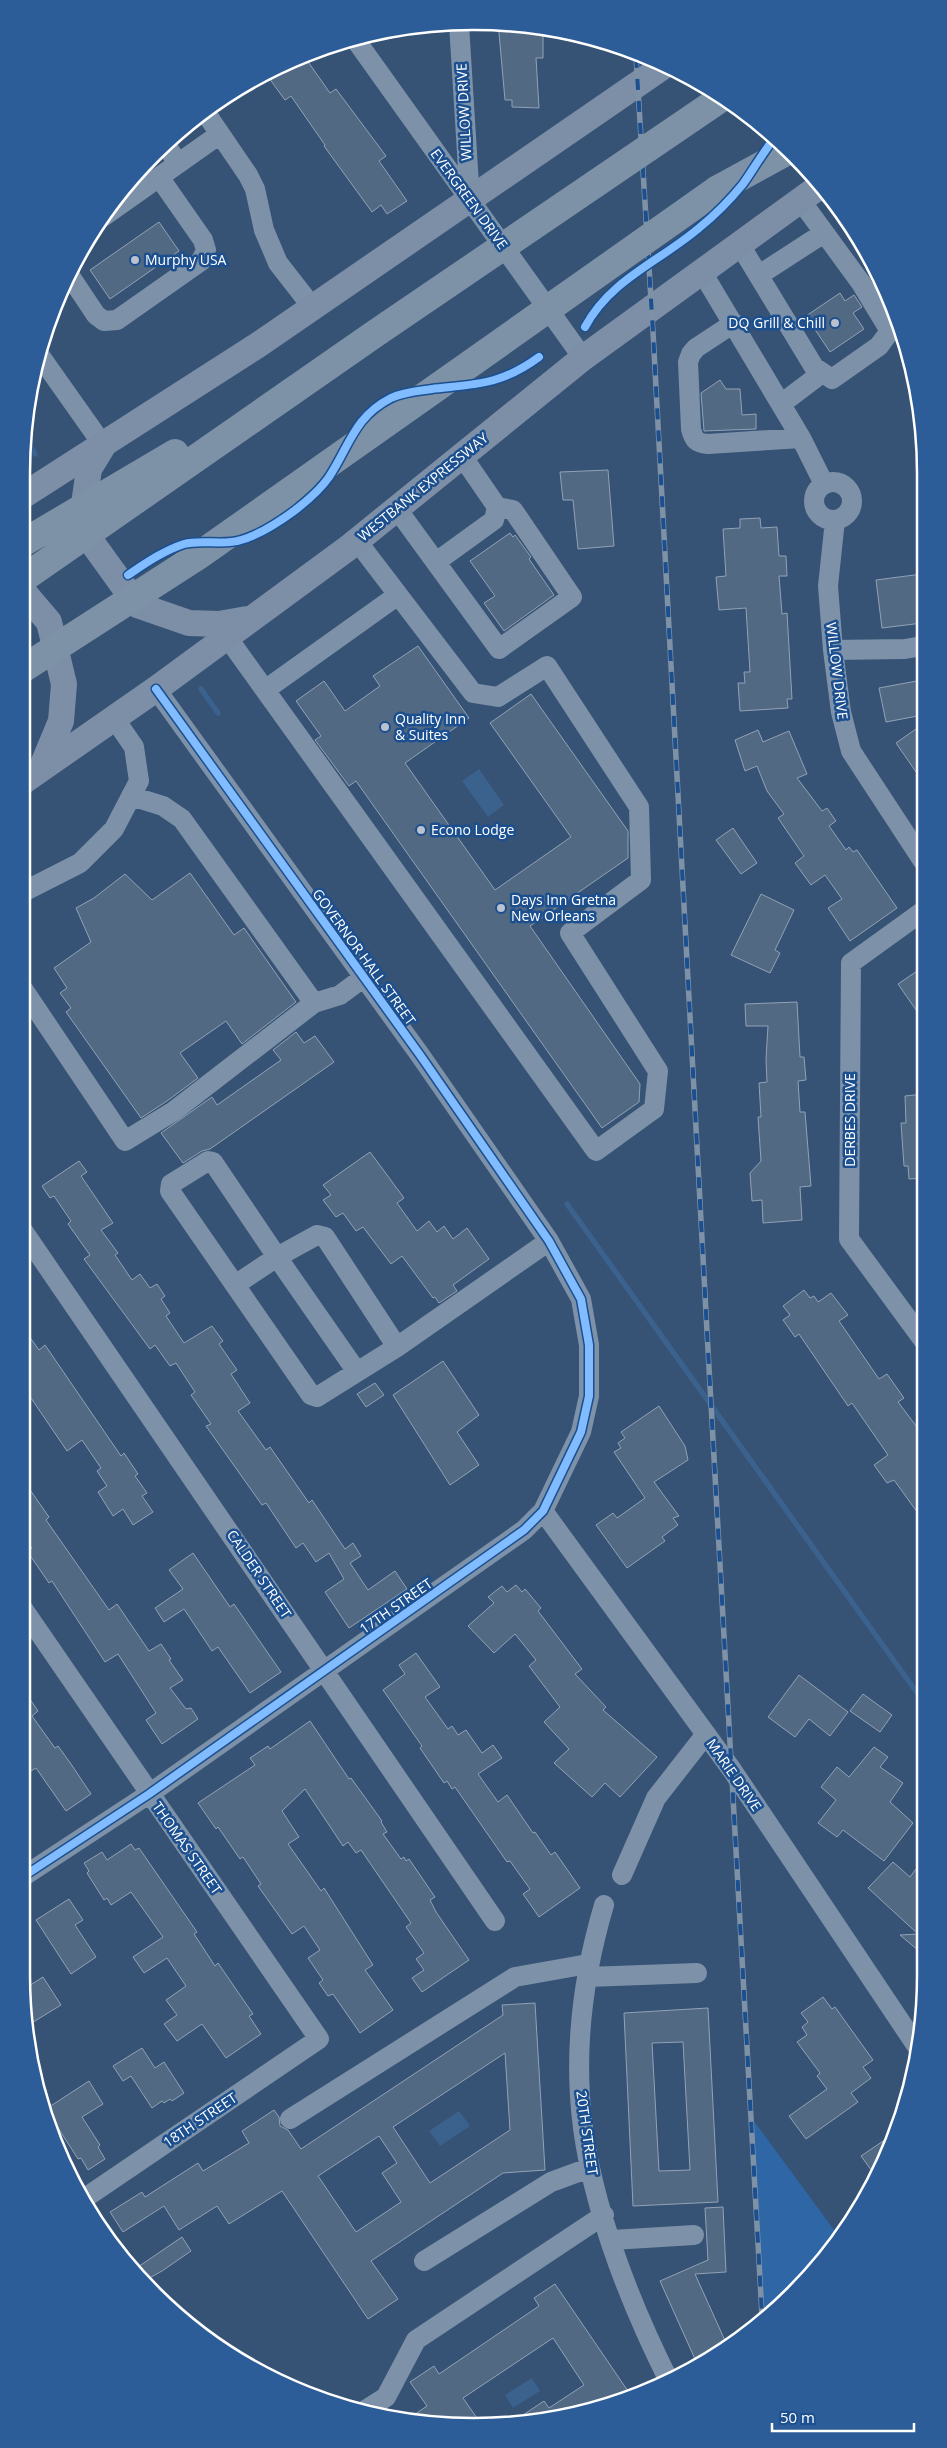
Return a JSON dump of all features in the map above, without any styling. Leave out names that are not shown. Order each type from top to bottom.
[{"type":"highway","points":[[30,574],[376,333],[715,102]]},
{"type":"highway","points":[[30,676],[775,148]]},
{"type":"highway","points":[[718,189],[781,155]]},
{"type":"highway","points":[[30,539],[376,333]]},
{"type":"highway","points":[[30,664],[198,556]]},
{"type":"main road","points":[[30,491],[313,308],[657,70]]},
{"type":"main road","name":"WESTBANK EXPRESSWAY","points":[[31,776],[156,689],[357,541],[583,358],[810,193]]},
{"type":"main road","points":[[103,445],[89,469],[84,504],[88,537],[137,605],[189,623],[218,624],[252,618]]},
{"type":"main road","points":[[30,600],[48,622],[64,684],[62,721],[31,776]]},
{"type":"street","name":"WILLOW DRIVE","points":[[459,30],[470,201]]},
{"type":"street","name":"EVERGREEN DRIVE","points":[[359,45],[583,358]]},
{"type":"street","points":[[209,118],[252,182],[264,230],[278,263],[313,308]]},
{"type":"street","points":[[132,191],[160,177],[220,134]]},
{"type":"street","points":[[170,151],[178,164]]},
{"type":"street","points":[[74,282],[96,315],[104,321],[117,320],[201,261],[206,250],[203,240],[160,177]]},
{"type":"street","points":[[740,245],[814,367],[822,373],[832,379],[879,346],[890,331],[861,283],[824,233],[810,193]]},
{"type":"street","points":[[759,275],[824,233]]},
{"type":"street","points":[[702,272],[801,438],[824,484]]},
{"type":"street","points":[[734,323],[696,348],[688,362],[690,429],[693,439],[699,443],[708,444],[801,438]]},
{"type":"street","points":[[44,362],[103,445]]},
{"type":"street","points":[[781,404],[822,373]]},
{"type":"street","points":[[397,509],[499,649],[572,598],[513,510],[497,507],[462,456]]},
{"type":"street","points":[[836,482],[847,488],[852,498],[850,510],[846,515],[835,520],[822,516],[815,506],[816,493],[824,484],[836,482]]},
{"type":"street","points":[[436,562],[494,520],[497,507]]},
{"type":"street","name":"WILLOW DRIVE","points":[[835,520],[828,586],[833,650],[841,712],[851,751],[917,852]]},
{"type":"street","points":[[227,637],[596,1151],[654,1109],[658,1071],[570,933],[640,880],[639,807],[547,666],[498,697],[473,693],[357,541]]},
{"type":"street","points":[[265,690],[398,595]]},
{"type":"street","points":[[833,650],[906,649],[917,647]]},
{"type":"street","name":"GOVERNOR HALL STREET","points":[[156,689],[364,978],[548,1241]]},
{"type":"street","points":[[30,889],[80,864],[114,829],[139,781],[134,748],[114,718]]},
{"type":"street","points":[[131,796],[163,806],[182,819],[314,1003]]},
{"type":"street","name":"DERBES DRIVE","points":[[917,915],[851,963],[849,1239],[917,1331]]},
{"type":"street","points":[[30,999],[125,1141],[174,1111],[314,1003],[340,995],[364,978]]},
{"type":"street","points":[[357,1372],[213,1162],[208,1161],[171,1184],[170,1191],[311,1396],[320,1397],[397,1347],[548,1241]]},
{"type":"street","points":[[235,1286],[277,1257],[316,1235],[325,1237],[397,1347]]},
{"type":"street","name":"CALDER STREET","points":[[30,1241],[495,1920]]},
{"type":"street","name":"17TH STREET","points":[[30,1872],[149,1794],[325,1672],[524,1530],[543,1511],[581,1432],[589,1396],[589,1345],[581,1299],[548,1241]]},
{"type":"street","name":"MARIE DRIVE","points":[[543,1511],[706,1734],[912,2039]]},
{"type":"street","name":"THOMAS STREET","points":[[30,1619],[319,2039]]},
{"type":"street","points":[[622,1875],[656,1798],[706,1734]]},
{"type":"street","name":"20TH STREET","points":[[604,1905],[588,1971],[581,2025],[580,2096],[590,2168],[604,2215],[651,2344],[665,2374]]},
{"type":"street","points":[[290,2119],[515,1977],[588,1971],[696,1973]]},
{"type":"street","name":"18TH STREET","points":[[89,2195],[319,2039]]},
{"type":"street","points":[[424,2261],[551,2182],[590,2168]]},
{"type":"street","points":[[372,2406],[386,2397],[416,2340],[604,2215]]},
{"type":"street","points":[[612,2240],[694,2235]]},
{"type":"shaded area","points":[[479,769],[504,805],[488,817],[462,781]]},
{"type":"shaded area","points":[[459,2111],[470,2126],[440,2146],[429,2131]]},
{"type":"shaded area","points":[[751,2117],[835,2231],[807,2267],[762,2311]]},
{"type":"shaded area","points":[[532,2378],[540,2391],[513,2408],[505,2395]]},
{"type":"building","points":[[499,31],[543,36],[543,58],[536,58],[539,108],[512,107],[512,100],[505,100]]},
{"type":"building","points":[[308,62],[330,93],[336,89],[386,156],[379,161],[407,201],[387,214],[381,205],[372,212],[324,146],[291,96],[285,100],[270,80]]},
{"type":"building","name":"Murphy USA","points":[[159,222],[179,251],[110,299],[90,270]]},
{"type":"building","name":"DQ Grill & Chill","points":[[840,293],[845,301],[854,295],[862,307],[853,313],[864,329],[830,352],[806,316]]},
{"type":"building","points":[[720,380],[726,389],[740,389],[742,415],[756,414],[756,429],[704,431],[701,393]]},
{"type":"building","points":[[608,470],[614,546],[578,549],[573,500],[563,500],[560,472]]},
{"type":"building","points":[[760,518],[761,528],[777,527],[779,556],[786,556],[787,576],[779,576],[782,614],[787,613],[792,699],[787,699],[788,708],[740,711],[738,683],[745,683],[744,672],[750,672],[746,608],[719,610],[716,577],[726,576],[723,529],[740,528],[740,519]]},
{"type":"building","points":[[510,533],[513,537],[515,535],[531,557],[529,559],[554,595],[504,631],[484,603],[495,596],[470,561]]},
{"type":"building","points":[[917,575],[917,624],[882,628],[876,580]]},
{"type":"building","name":"Days Inn Gretna New Orleans","points":[[418,646],[469,718],[405,763],[495,890],[571,837],[490,723],[531,694],[628,831],[628,858],[530,926],[640,1084],[639,1102],[602,1128],[356,781],[349,786],[315,740],[321,736],[296,701],[324,681],[345,711],[380,686],[373,676]]},
{"type":"building","points":[[917,681],[917,716],[886,722],[879,688]]},
{"type":"building","points":[[917,728],[917,773],[896,743]]},
{"type":"building","points":[[758,730],[763,742],[789,731],[807,774],[797,778],[822,811],[827,808],[836,821],[829,826],[846,850],[849,847],[853,852],[857,850],[897,908],[850,941],[828,908],[842,899],[825,875],[811,885],[795,863],[804,856],[778,818],[784,814],[767,791],[757,766],[745,771],[735,740]]},
{"type":"building","points":[[733,828],[757,863],[741,874],[716,840]]},
{"type":"building","points":[[190,873],[234,935],[244,928],[296,1002],[242,1044],[226,1021],[180,1053],[198,1078],[141,1118],[66,1012],[71,1008],[60,993],[67,988],[54,968],[91,942],[76,908],[94,898],[125,874],[152,900]]},
{"type":"building","points":[[761,894],[794,910],[775,950],[780,953],[770,973],[731,955]]},
{"type":"building","points":[[917,971],[917,1011],[898,984]]},
{"type":"building","points":[[797,1002],[800,1057],[804,1057],[806,1080],[798,1081],[800,1112],[805,1112],[811,1186],[800,1187],[802,1220],[763,1223],[762,1200],[752,1201],[750,1173],[761,1161],[758,1117],[761,1117],[759,1083],[767,1082],[768,1026],[746,1026],[745,1004]]},
{"type":"building","points":[[296,1032],[304,1043],[315,1036],[334,1062],[210,1149],[202,1151],[183,1163],[161,1133],[212,1097],[217,1105],[281,1060],[273,1050]]},
{"type":"building","points":[[917,1095],[917,1178],[909,1179],[908,1166],[904,1166],[901,1123],[906,1123],[905,1096]]},
{"type":"building","points":[[370,1152],[404,1198],[397,1203],[417,1231],[429,1221],[437,1232],[444,1226],[453,1239],[467,1228],[489,1259],[453,1285],[457,1291],[439,1303],[435,1297],[433,1298],[402,1256],[391,1264],[363,1227],[356,1231],[343,1213],[336,1217],[323,1200],[331,1195],[323,1185]]},
{"type":"building","points":[[79,1161],[87,1172],[81,1176],[113,1223],[101,1230],[118,1253],[115,1255],[132,1280],[140,1274],[150,1288],[157,1284],[165,1296],[161,1299],[170,1313],[166,1316],[184,1343],[212,1326],[223,1341],[219,1344],[237,1370],[231,1374],[250,1403],[238,1411],[266,1450],[270,1447],[309,1503],[312,1500],[345,1549],[353,1543],[361,1556],[350,1563],[368,1590],[395,1571],[407,1589],[349,1628],[325,1592],[344,1579],[329,1553],[316,1562],[303,1543],[296,1548],[266,1503],[262,1505],[206,1426],[211,1424],[191,1395],[195,1392],[176,1363],[170,1366],[155,1345],[150,1349],[84,1259],[90,1255],[68,1224],[71,1221],[54,1196],[50,1198],[42,1186]]},
{"type":"building","points":[[804,1290],[810,1298],[814,1296],[818,1302],[831,1293],[848,1315],[839,1321],[879,1379],[887,1374],[904,1398],[898,1402],[917,1427],[917,1512],[894,1480],[887,1483],[874,1465],[888,1455],[852,1403],[848,1406],[799,1334],[795,1337],[783,1320],[790,1315],[783,1306]]},
{"type":"building","points":[[30,1338],[39,1350],[45,1345],[121,1456],[124,1453],[138,1474],[135,1476],[147,1493],[142,1496],[153,1512],[133,1525],[123,1509],[113,1516],[98,1492],[107,1486],[97,1471],[101,1468],[82,1440],[67,1451],[31,1398]]},
{"type":"building","points":[[443,1361],[479,1415],[457,1432],[479,1465],[450,1485],[393,1395]]},
{"type":"building","points":[[375,1383],[384,1395],[366,1407],[357,1394]]},
{"type":"building","points":[[659,1406],[685,1446],[688,1460],[654,1482],[679,1516],[673,1518],[678,1525],[662,1537],[665,1541],[627,1568],[596,1525],[613,1513],[617,1518],[645,1498],[614,1452],[621,1448],[618,1443],[625,1438],[621,1432]]},
{"type":"building","points":[[30,1490],[49,1517],[46,1520],[109,1610],[117,1604],[149,1651],[161,1644],[171,1659],[169,1660],[183,1680],[170,1688],[186,1709],[191,1708],[198,1719],[162,1744],[146,1720],[156,1713],[118,1654],[105,1662],[52,1581],[49,1583],[30,1555],[30,1549],[32,1548],[30,1545]]},
{"type":"building","points":[[193,1553],[230,1607],[234,1604],[281,1672],[250,1693],[218,1647],[212,1651],[184,1609],[164,1622],[155,1608],[183,1589],[169,1570]]},
{"type":"building","points":[[516,1585],[522,1592],[525,1589],[541,1608],[538,1611],[582,1669],[575,1674],[606,1707],[603,1710],[657,1757],[620,1797],[605,1783],[592,1797],[554,1763],[569,1749],[544,1722],[560,1707],[529,1666],[536,1660],[515,1634],[494,1653],[468,1626],[494,1603],[488,1597],[502,1586],[507,1592]]},
{"type":"building","points":[[416,1653],[440,1687],[425,1697],[448,1729],[452,1726],[458,1735],[466,1730],[482,1753],[493,1745],[502,1758],[478,1774],[498,1802],[507,1795],[533,1833],[535,1832],[551,1855],[555,1852],[580,1888],[539,1917],[523,1894],[530,1889],[510,1861],[507,1862],[455,1787],[452,1789],[447,1781],[444,1783],[420,1748],[422,1746],[383,1690],[405,1674],[399,1665]]},
{"type":"building","points":[[799,1675],[848,1712],[830,1736],[809,1719],[795,1737],[768,1717]]},
{"type":"building","points":[[863,1694],[892,1715],[880,1732],[850,1711]]},
{"type":"building","points":[[30,1699],[38,1711],[32,1716],[55,1748],[58,1746],[91,1794],[66,1811],[36,1768],[30,1772]]},
{"type":"building","points":[[310,1721],[349,1779],[351,1778],[382,1821],[387,1832],[383,1834],[401,1859],[404,1857],[406,1861],[409,1859],[435,1897],[430,1900],[436,1912],[469,1960],[422,1992],[412,1978],[424,1970],[416,1959],[424,1953],[406,1927],[411,1923],[361,1850],[356,1853],[348,1842],[343,1846],[305,1789],[282,1811],[299,1837],[288,1844],[321,1891],[324,1888],[373,1965],[365,1970],[393,2010],[360,2033],[333,1994],[328,1996],[319,1983],[323,1980],[308,1958],[320,1950],[304,1926],[292,1934],[258,1886],[261,1884],[243,1857],[240,1859],[218,1827],[216,1829],[198,1803],[255,1765],[250,1758],[268,1746],[270,1749]]},
{"type":"building","points":[[874,1747],[888,1757],[880,1767],[903,1783],[890,1802],[913,1823],[884,1861],[843,1830],[837,1837],[818,1823],[836,1800],[821,1787],[837,1767],[849,1777]]},
{"type":"building","points":[[131,1844],[135,1850],[139,1848],[197,1932],[194,1934],[215,1966],[218,1963],[253,2014],[249,2016],[261,2034],[226,2058],[202,2024],[177,2041],[164,2024],[177,2015],[166,2000],[186,1986],[167,1958],[144,1973],[133,1957],[163,1937],[131,1892],[111,1905],[107,1898],[104,1900],[87,1873],[89,1871],[84,1863],[102,1852],[107,1860]]},
{"type":"building","points":[[893,1862],[910,1877],[917,1870],[917,1933],[868,1888]]},
{"type":"building","points":[[69,1899],[83,1920],[75,1925],[96,1957],[71,1974],[36,1920]]},
{"type":"building","points":[[917,1934],[917,1949],[900,1935]]},
{"type":"building","points":[[43,1977],[61,2005],[33,2022],[31,2004],[30,1985]]},
{"type":"building","points":[[823,1997],[832,2009],[835,2007],[873,2060],[863,2067],[871,2078],[851,2093],[858,2102],[806,2139],[789,2116],[827,2089],[817,2076],[820,2073],[797,2042],[807,2035],[802,2027],[808,2022],[801,2013]]},
{"type":"building","points":[[535,2003],[545,2170],[503,2173],[371,2261],[398,2299],[368,2319],[282,2191],[229,2224],[217,2206],[179,2230],[164,2206],[123,2232],[110,2212],[142,2192],[145,2197],[198,2163],[203,2171],[249,2143],[242,2131],[274,2110],[279,2117],[280,2126],[288,2130],[301,2149],[503,2015],[502,2005]],"holes":[[[505,2053],[510,2130],[430,2183],[393,2127]],[[379,2136],[397,2163],[382,2173],[401,2202],[356,2232],[318,2176]]]},
{"type":"building","points":[[708,2008],[718,2202],[633,2206],[624,2013]],"holes":[[[683,2042],[690,2170],[659,2171],[652,2043]]]},
{"type":"building","points":[[142,2048],[155,2068],[164,2062],[184,2093],[172,2101],[170,2099],[164,2103],[162,2101],[152,2108],[131,2076],[123,2081],[113,2066]]},
{"type":"building","points":[[89,2081],[103,2104],[82,2117],[100,2145],[98,2147],[105,2159],[88,2170],[81,2158],[78,2159],[58,2128],[50,2106]]},
{"type":"building","points":[[884,2140],[871,2170],[861,2156]]},
{"type":"building","points":[[723,2207],[726,2272],[695,2274],[725,2340],[695,2359],[660,2281],[708,2260],[705,2208]]},
{"type":"building","points":[[182,2237],[191,2251],[150,2278],[139,2266]]},
{"type":"building","points":[[555,2284],[627,2390],[588,2403],[523,2415],[544,2401],[549,2408],[584,2385],[553,2338],[463,2398],[477,2418],[415,2414],[427,2406],[410,2382],[434,2366],[439,2374],[539,2306],[534,2298]]},
{"type":"waterway","points":[[31,448],[35,454]]},
{"type":"waterway","points":[[201,689],[218,713]]},
{"type":"waterway","points":[[567,1204],[917,1693]]},
{"type":"railway","points":[[636,62],[653,332],[762,2311]]},
{"type":"cycle path","points":[[585,327],[608,296],[637,272],[684,240],[722,207],[743,184],[770,144]]},
{"type":"cycle path","points":[[128,575],[176,547],[198,542],[234,542],[248,538],[262,532],[294,511],[313,495],[329,477],[361,423],[369,414],[391,398],[411,392],[488,382],[512,373],[539,357]]},
{"type":"cycle path","points":[[30,1872],[149,1794],[524,1530],[543,1511],[581,1432],[589,1396],[589,1345],[581,1299],[549,1241],[420,1055],[156,689]]},
{"type":"place","name":"Murphy USA","points":[[135,260]]},
{"type":"place","name":"DQ Grill & Chill","points":[[835,323]]},
{"type":"place","name":"Quality Inn & Suites","points":[[385,727]]},
{"type":"place","name":"Econo Lodge","points":[[421,830]]},
{"type":"place","name":"Days Inn Gretna New Orleans","points":[[501,908]]}]
